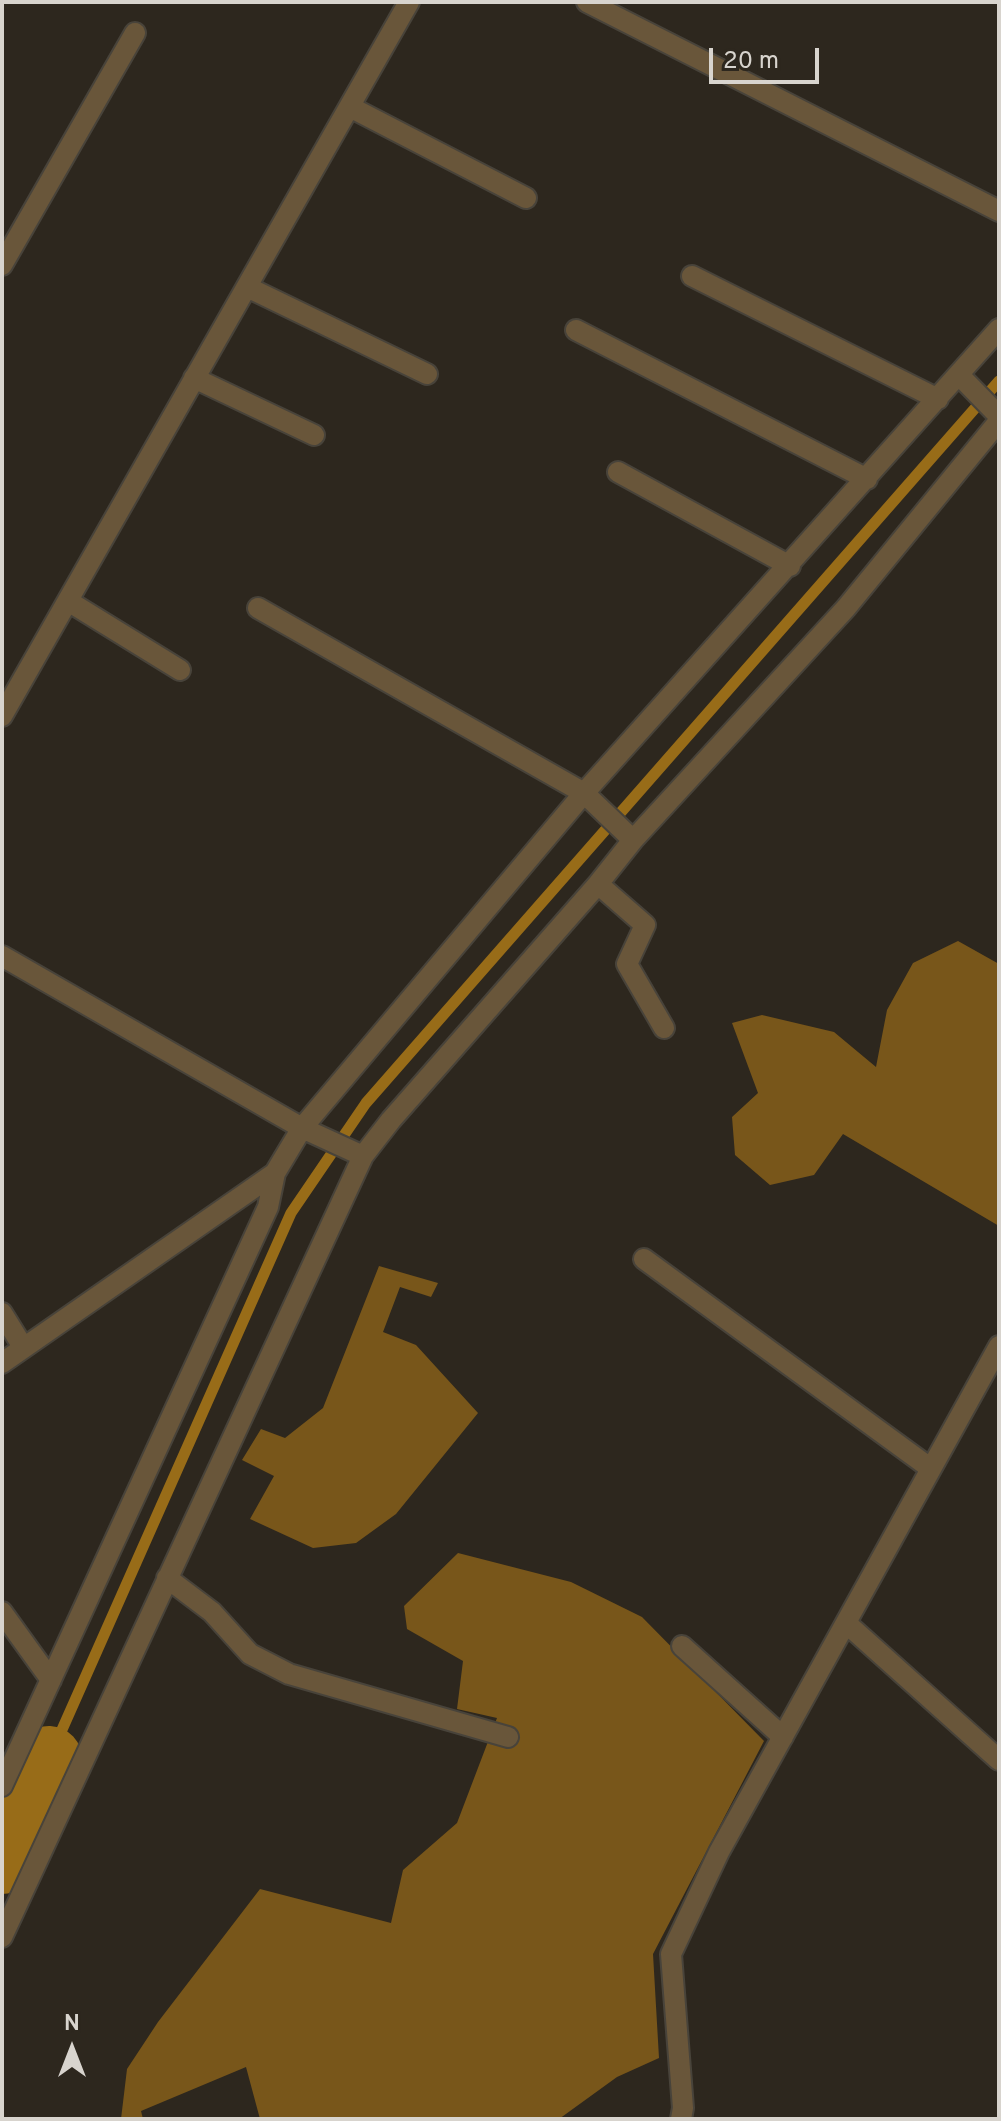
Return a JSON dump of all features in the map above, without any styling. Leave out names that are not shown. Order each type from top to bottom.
[{"type":"street","points":[[2,716],[409,2]]},
{"type":"street","points":[[587,2],[999,211]]},
{"type":"street","points":[[2,265],[135,33]]},
{"type":"street","points":[[350,107],[526,198]]},
{"type":"street","points":[[692,276],[938,399]]},
{"type":"street","points":[[247,287],[427,374]]},
{"type":"street","points":[[2,1363],[275,1173],[306,1130],[584,793],[999,329]]},
{"type":"street","points":[[576,330],[867,479]]},
{"type":"street","points":[[2,1937],[363,1156],[633,840],[846,608],[999,418],[959,375]]},
{"type":"street","points":[[194,378],[314,435]]},
{"type":"street","points":[[618,472],[790,566]]},
{"type":"street","points":[[68,601],[180,670]]},
{"type":"street","points":[[258,608],[584,793],[633,840]]},
{"type":"street","points":[[598,884],[645,925],[627,964],[664,1028]]},
{"type":"street","points":[[2,956],[306,1130],[363,1156]]},
{"type":"street","points":[[2,1786],[268,1207],[275,1173]]},
{"type":"street","points":[[644,1259],[930,1468]]},
{"type":"street","points":[[2,1313],[23,1347]]},
{"type":"street","points":[[681,2119],[683,2108],[671,1954],[719,1852],[999,1346]]},
{"type":"street","points":[[167,1578],[212,1612],[250,1654],[289,1674],[508,1737]]},
{"type":"street","points":[[2,1612],[51,1680]]},
{"type":"street","points":[[846,1623],[999,1760]]},
{"type":"street","points":[[682,1646],[783,1737]]},
{"type":"shaded area","points":[[958,941],[999,964],[999,1226],[843,1134],[814,1175],[770,1185],[735,1155],[732,1117],[758,1093],[732,1023],[762,1015],[834,1032],[876,1067],[887,1010],[913,963]]},
{"type":"shaded area","points":[[379,1266],[438,1283],[431,1297],[400,1287],[383,1332],[416,1345],[478,1413],[396,1514],[356,1543],[313,1548],[250,1519],[274,1476],[242,1460],[261,1429],[285,1438],[323,1408]]},
{"type":"shaded area","points":[[458,1553],[571,1582],[642,1617],[764,1741],[653,1954],[659,2058],[617,2077],[559,2119],[260,2119],[246,2067],[141,2111],[143,2119],[121,2119],[127,2069],[158,2022],[260,1889],[391,1923],[403,1870],[457,1823],[497,1718],[457,1709],[463,1661],[407,1629],[404,1606]]},
{"type":"waterway","points":[[49,1759],[291,1213],[366,1103],[999,381]]},
{"type":"waterway","points":[[2,1861],[49,1759]]}]
